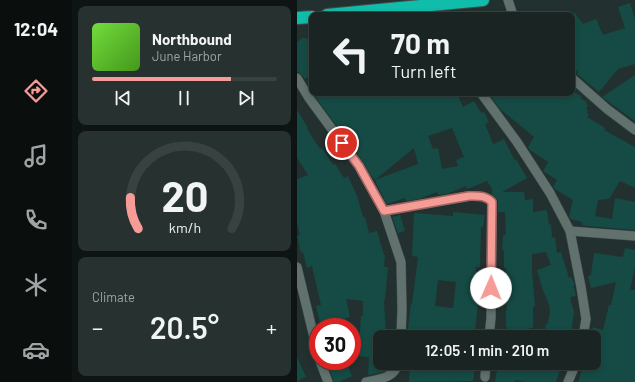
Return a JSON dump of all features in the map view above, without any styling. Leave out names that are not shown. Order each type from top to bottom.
[{"type":"highway","points":[[391,12],[412,11],[483,0]]},
{"type":"highway","points":[[297,18],[309,17]]},
{"type":"street","points":[[508,0],[512,12]]},
{"type":"street","points":[[297,78],[309,98],[359,166],[384,211],[401,262],[401,330]]},
{"type":"street","points":[[575,81],[607,109],[635,130]]},
{"type":"street","points":[[483,96],[525,155],[549,193],[570,231],[586,319],[584,330]]},
{"type":"street","points":[[384,211],[469,196],[481,195],[488,198],[492,202],[490,330]]},
{"type":"street","points":[[570,231],[635,236]]},
{"type":"street","points":[[297,267],[309,318]]},
{"type":"street","points":[[323,370],[328,382]]},
{"type":"street","points":[[366,382],[389,376],[394,370]]},
{"type":"street","points":[[485,377],[486,370]]},
{"type":"street","points":[[568,382],[574,370]]},
{"type":"building","points":[[630,3],[635,19],[635,64],[618,69],[599,92],[577,74],[578,72],[575,69],[575,13],[583,24],[596,19],[603,35],[625,28],[618,7]]},
{"type":"building","points":[[304,37],[306,39],[309,38],[309,76],[305,79],[297,71],[297,42]]},
{"type":"building","points":[[635,75],[635,121],[602,97]]},
{"type":"building","points":[[575,93],[581,96],[580,98],[587,102],[586,104],[588,106],[586,108],[589,115],[587,117],[605,128],[604,130],[635,147],[635,188],[620,181],[609,199],[598,200],[595,216],[612,219],[615,198],[635,202],[635,230],[587,226],[582,225],[582,222],[571,219],[569,217],[573,200],[553,187],[557,180],[543,171],[548,162],[528,147],[534,137],[500,109],[491,97],[575,96]]},
{"type":"building","points":[[318,96],[393,96],[394,98],[396,96],[458,96],[463,107],[474,101],[481,113],[484,112],[489,122],[485,124],[493,144],[504,139],[512,155],[527,178],[502,192],[524,192],[525,200],[533,199],[533,212],[547,210],[549,225],[551,224],[552,238],[555,237],[557,253],[561,252],[569,278],[571,277],[575,285],[573,286],[576,295],[570,298],[574,312],[572,330],[545,330],[546,324],[548,324],[550,307],[537,270],[551,265],[546,252],[532,254],[535,306],[533,307],[533,328],[529,328],[529,330],[507,330],[505,285],[506,268],[504,268],[504,250],[502,250],[503,235],[506,235],[505,212],[498,212],[498,200],[492,195],[492,189],[487,181],[467,189],[466,186],[447,194],[438,195],[437,192],[419,199],[406,201],[405,198],[387,204],[375,180],[364,163],[316,98]],"holes":[[[452,128],[464,157],[456,160],[458,166],[442,169],[438,148],[433,149],[428,136]],[[414,148],[418,164],[375,180]]]},
{"type":"building","points":[[297,110],[320,149],[322,148],[344,178],[348,176],[357,196],[363,217],[365,217],[369,233],[377,231],[385,255],[384,267],[388,267],[384,300],[386,330],[373,330],[373,370],[383,370],[383,372],[368,375],[369,357],[361,356],[361,318],[361,316],[363,316],[363,301],[346,299],[350,317],[319,318],[316,306],[321,305],[312,266],[307,268],[303,252],[301,253],[297,236],[300,235],[297,223],[297,179],[308,175],[297,158]]},
{"type":"building","points":[[453,212],[485,215],[483,227],[481,227],[480,267],[476,267],[475,289],[480,290],[475,330],[408,330],[418,257],[412,256],[414,213],[453,216]],"holes":[[[438,280],[456,282],[453,308],[435,306]]]},
{"type":"building","points":[[400,215],[405,231],[398,233],[392,217]]},
{"type":"building","points":[[625,248],[635,250],[635,267],[630,290],[635,290],[635,382],[578,382],[582,370],[601,370],[601,330],[592,330],[593,327],[603,330],[616,282],[591,288],[588,276],[591,275],[594,253],[623,257]]},
{"type":"building","points":[[297,357],[306,377],[297,381]]},
{"type":"building","points":[[330,370],[350,370],[352,376],[339,382],[334,382]]},
{"type":"building","points":[[410,370],[475,370],[473,381],[409,382]]},
{"type":"building","points":[[497,370],[560,370],[556,382],[525,382],[515,380],[515,382],[495,382]]},
{"type":"route","points":[[342,143],[359,166],[384,211],[469,196],[481,195],[488,198],[492,202],[491,288]]}]
